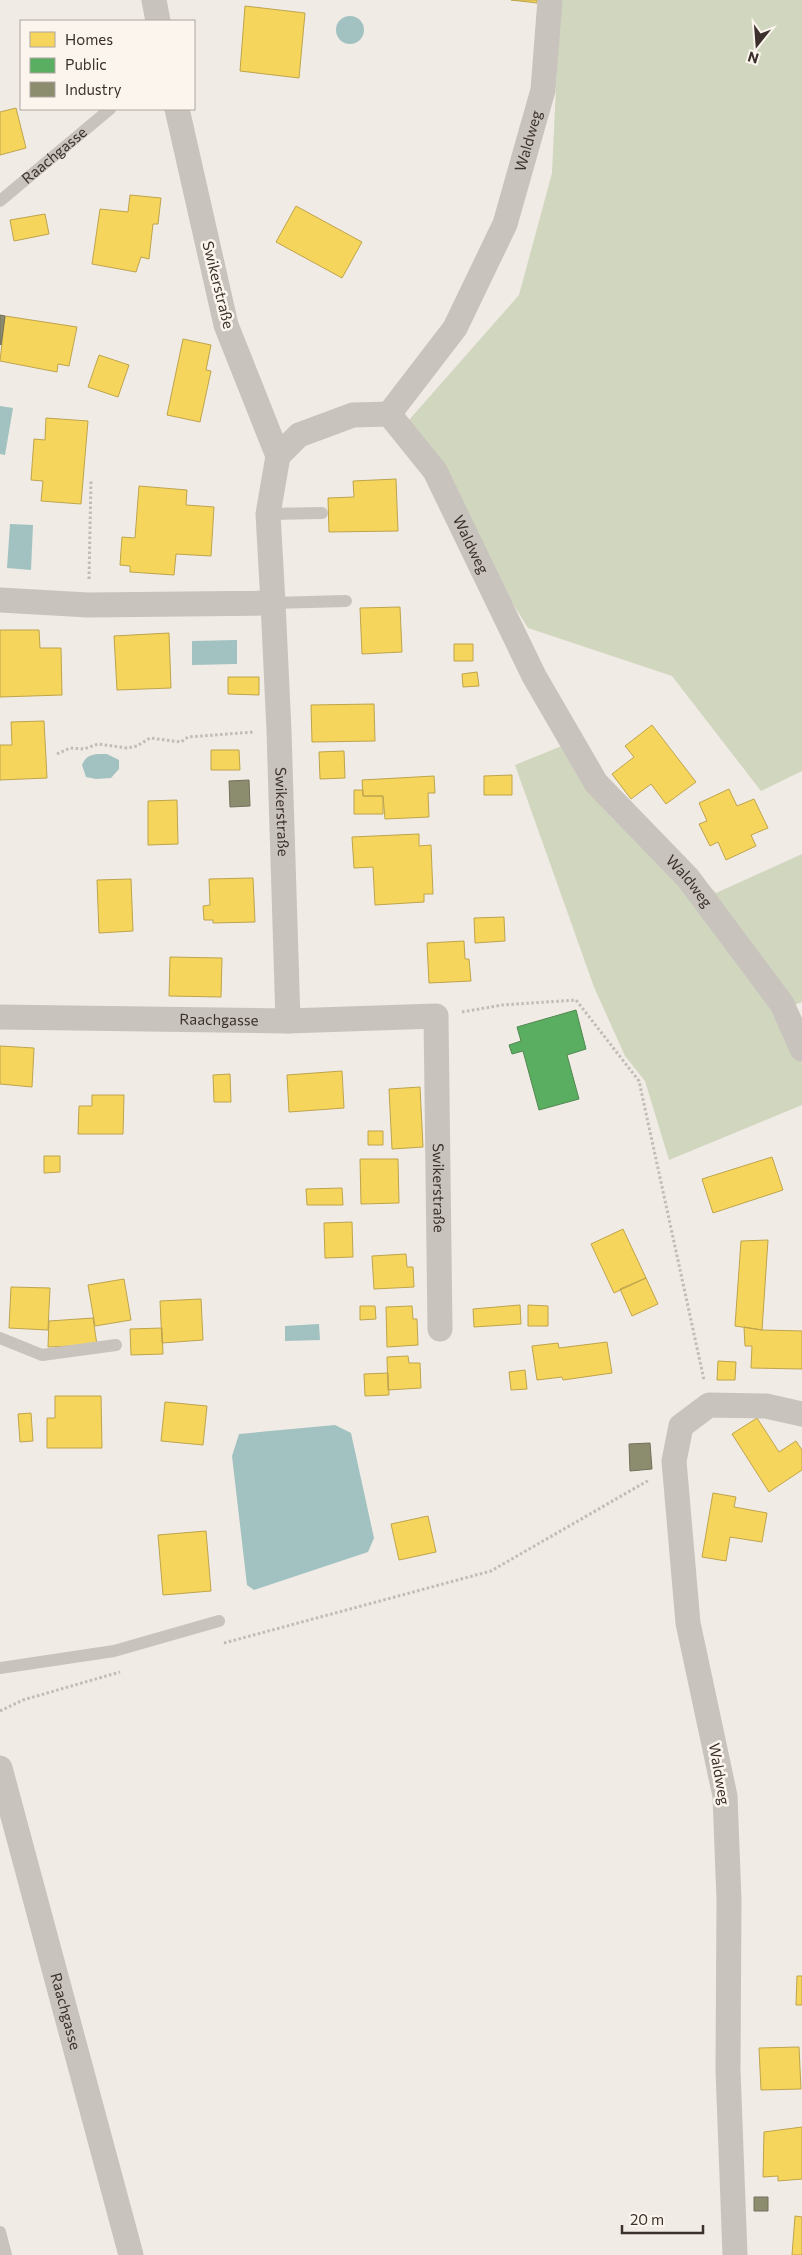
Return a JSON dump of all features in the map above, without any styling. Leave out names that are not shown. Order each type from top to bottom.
[{"type":"street","points":[[154,0],[158,20]]},
{"type":"street","name":"Waldweg","points":[[550,0],[543,90],[505,224],[455,328],[389,414],[435,471],[534,676],[596,783],[688,878],[782,1004],[802,1049]]},
{"type":"street","name":"Swikerstraße","points":[[177,110],[226,325],[278,456],[268,514],[279,730],[288,1021]]},
{"type":"street","points":[[278,456],[299,435],[308,431],[353,415],[389,414]]},
{"type":"street","points":[[0,600],[88,605],[273,603]]},
{"type":"street","name":"Swikerstraße","points":[[436,1016],[440,1329]]},
{"type":"street","name":"Raachgasse","points":[[0,1017],[288,1021],[436,1016]]},
{"type":"street","points":[[709,1405],[766,1406],[802,1414]]},
{"type":"street","name":"Waldweg","points":[[709,1405],[680,1426],[674,1461],[688,1623],[725,1796],[729,1900],[728,2070],[734,2255]]},
{"type":"street","name":"Raachgasse","points":[[0,1768],[131,2255]]},
{"type":"lane","name":"Raachgasse","points":[[0,201],[109,110]]},
{"type":"lane","points":[[268,514],[322,513]]},
{"type":"lane","points":[[273,603],[346,601]]},
{"type":"lane","points":[[0,1338],[42,1355],[116,1345]]},
{"type":"lane","points":[[0,1668],[114,1651],[219,1621]]},
{"type":"lane","points":[[0,2232],[6,2255]]},
{"type":"path","points":[[88,605],[90,479]]},
{"type":"path","points":[[57,754],[70,748],[84,749],[98,744],[127,748],[137,746],[150,738],[181,742],[188,737],[279,730]]},
{"type":"path","points":[[436,1016],[502,1005],[576,1000],[639,1081],[709,1405]]},
{"type":"path","points":[[220,1644],[491,1571],[643,1484],[674,1461]]},
{"type":"path","points":[[0,1711],[23,1700],[127,1670]]},
{"type":"green space","points":[[560,0],[802,0],[802,771],[761,791],[672,676],[528,628],[431,473],[409,420],[519,295],[552,173]]},
{"type":"green space","points":[[579,739],[609,785],[716,893],[802,854],[802,1002],[779,1011],[802,1063],[802,1105],[669,1160],[645,1081],[625,1056],[594,987],[515,765]]},
{"type":"water","points":[[350,16],[360,20],[364,30],[360,40],[350,44],[340,40],[336,30],[340,20]]},
{"type":"water","points":[[0,406],[13,408],[5,455],[0,454]]},
{"type":"water","points":[[10,524],[33,525],[31,570],[7,568]]},
{"type":"water","points":[[237,640],[237,664],[192,665],[192,641]]},
{"type":"water","points":[[107,754],[119,760],[119,769],[111,778],[96,779],[86,777],[82,765],[89,756]]},
{"type":"water","points":[[319,1324],[320,1340],[285,1341],[285,1326]]},
{"type":"water","points":[[335,1425],[351,1433],[374,1538],[368,1552],[254,1590],[247,1585],[232,1456],[239,1434]]},
{"type":"building: Homes","points":[[511,0],[537,0],[537,3]]},
{"type":"building: Homes","points":[[245,6],[305,13],[299,78],[240,71]]},
{"type":"building: Homes","points":[[16,108],[26,148],[0,155],[0,112]]},
{"type":"building: Homes","points":[[130,195],[161,198],[158,224],[153,224],[149,259],[141,257],[136,272],[92,264],[100,209],[128,212]]},
{"type":"building: Homes","points":[[296,206],[362,242],[342,278],[276,242]]},
{"type":"building: Homes","points":[[45,214],[49,234],[14,241],[10,220]]},
{"type":"building: Homes","points":[[5,316],[77,327],[69,366],[58,364],[57,372],[0,361]]},
{"type":"building: Homes","points":[[183,339],[211,345],[206,370],[211,371],[200,422],[167,415]]},
{"type":"building: Homes","points":[[99,355],[129,365],[118,397],[88,387]]},
{"type":"building: Homes","points":[[46,418],[88,421],[81,504],[41,501],[43,481],[31,480],[34,439],[45,440]]},
{"type":"building: Homes","points":[[396,479],[398,531],[329,532],[328,498],[354,497],[353,481]]},
{"type":"building: Homes","points":[[139,486],[187,490],[186,505],[214,507],[211,556],[176,554],[174,575],[130,572],[130,566],[120,565],[122,537],[135,538]]},
{"type":"building: Homes","points":[[400,607],[402,652],[362,654],[360,608]]},
{"type":"building: Homes","points":[[0,630],[39,630],[40,648],[61,648],[62,695],[0,697]]},
{"type":"building: Homes","points":[[169,633],[171,688],[117,690],[114,636]]},
{"type":"building: Homes","points":[[454,644],[473,644],[473,661],[454,661]]},
{"type":"building: Homes","points":[[477,672],[479,686],[463,687],[462,674]]},
{"type":"building: Homes","points":[[228,677],[259,677],[259,695],[228,694]]},
{"type":"building: Homes","points":[[374,704],[375,741],[312,742],[311,705]]},
{"type":"building: Homes","points":[[44,721],[47,778],[0,780],[0,745],[12,745],[11,722]]},
{"type":"building: Homes","points":[[652,725],[696,782],[666,804],[651,784],[631,799],[612,774],[634,757],[625,746]]},
{"type":"building: Homes","points":[[211,750],[239,750],[240,770],[211,770]]},
{"type":"building: Homes","points":[[344,751],[345,778],[320,779],[319,752]]},
{"type":"building: Homes","points":[[512,775],[512,795],[484,795],[484,776]]},
{"type":"building: Homes","points":[[434,776],[435,793],[428,793],[429,817],[385,819],[383,796],[363,796],[362,780]]},
{"type":"building: Homes","points":[[729,789],[737,806],[754,799],[768,828],[751,835],[756,846],[726,860],[718,842],[710,846],[699,824],[707,821],[699,803]]},
{"type":"building: Homes","points":[[354,790],[363,790],[363,796],[383,796],[383,814],[354,814]]},
{"type":"building: Homes","points":[[177,800],[178,844],[148,845],[148,801]]},
{"type":"building: Homes","points":[[419,834],[419,846],[431,845],[433,894],[424,894],[424,902],[375,905],[373,867],[354,868],[352,837]]},
{"type":"building: Homes","points":[[253,878],[255,922],[213,923],[213,920],[204,920],[203,906],[210,905],[209,879]]},
{"type":"building: Homes","points":[[131,879],[133,931],[99,933],[97,880]]},
{"type":"building: Homes","points":[[504,917],[505,941],[475,943],[474,918]]},
{"type":"building: Homes","points":[[464,941],[465,959],[469,959],[471,981],[429,983],[427,943]]},
{"type":"building: Homes","points":[[170,957],[222,958],[221,997],[169,996]]},
{"type":"building: Homes","points":[[0,1046],[34,1048],[32,1087],[0,1084]]},
{"type":"building: Homes","points":[[342,1071],[344,1108],[289,1112],[287,1075]]},
{"type":"building: Homes","points":[[230,1074],[231,1102],[214,1102],[213,1075]]},
{"type":"building: Homes","points":[[420,1087],[423,1147],[392,1149],[389,1089]]},
{"type":"building: Homes","points":[[92,1095],[124,1095],[123,1134],[78,1134],[79,1106],[92,1106]]},
{"type":"building: Homes","points":[[368,1131],[383,1131],[383,1145],[368,1145]]},
{"type":"building: Homes","points":[[44,1156],[60,1156],[60,1172],[44,1173]]},
{"type":"building: Homes","points":[[772,1157],[783,1190],[713,1213],[702,1179]]},
{"type":"building: Homes","points":[[360,1159],[398,1159],[399,1203],[361,1204]]},
{"type":"building: Homes","points":[[342,1188],[343,1205],[307,1205],[306,1189]]},
{"type":"building: Homes","points":[[352,1222],[353,1257],[325,1258],[324,1223]]},
{"type":"building: Homes","points":[[623,1229],[646,1278],[614,1293],[591,1244]]},
{"type":"building: Homes","points":[[768,1240],[762,1330],[735,1326],[741,1241]]},
{"type":"building: Homes","points":[[406,1254],[407,1267],[413,1267],[414,1287],[374,1289],[372,1256]]},
{"type":"building: Homes","points":[[646,1278],[658,1304],[632,1316],[620,1289]]},
{"type":"building: Homes","points":[[124,1279],[131,1320],[95,1326],[88,1285]]},
{"type":"building: Homes","points":[[11,1287],[50,1288],[48,1330],[9,1328]]},
{"type":"building: Homes","points":[[201,1299],[203,1340],[162,1343],[160,1301]]},
{"type":"building: Homes","points":[[520,1305],[521,1324],[474,1327],[473,1309]]},
{"type":"building: Homes","points":[[528,1305],[548,1306],[548,1326],[528,1326]]},
{"type":"building: Homes","points":[[360,1306],[375,1306],[376,1319],[360,1320]]},
{"type":"building: Homes","points":[[412,1306],[413,1319],[417,1319],[418,1345],[387,1347],[386,1307]]},
{"type":"building: Homes","points":[[93,1318],[97,1345],[48,1347],[49,1321]]},
{"type":"building: Homes","points":[[744,1327],[762,1330],[802,1331],[802,1369],[751,1368],[752,1346],[745,1346]]},
{"type":"building: Homes","points":[[162,1328],[163,1354],[131,1355],[130,1329]]},
{"type":"building: Homes","points":[[607,1342],[612,1373],[563,1380],[562,1377],[537,1380],[532,1346],[558,1343],[559,1348]]},
{"type":"building: Homes","points":[[408,1356],[409,1363],[420,1363],[421,1388],[388,1390],[387,1357]]},
{"type":"building: Homes","points":[[718,1361],[736,1362],[735,1380],[717,1380]]},
{"type":"building: Homes","points":[[525,1370],[527,1389],[511,1390],[509,1372]]},
{"type":"building: Homes","points":[[388,1373],[389,1395],[365,1396],[364,1374]]},
{"type":"building: Homes","points":[[55,1396],[101,1396],[102,1448],[47,1448],[47,1418],[55,1418]]},
{"type":"building: Homes","points":[[165,1402],[207,1406],[203,1445],[161,1441]]},
{"type":"building: Homes","points":[[31,1413],[33,1441],[20,1442],[18,1414]]},
{"type":"building: Homes","points":[[757,1418],[779,1452],[796,1441],[802,1450],[802,1470],[769,1492],[732,1434]]},
{"type":"building: Homes","points":[[713,1493],[736,1497],[734,1507],[767,1513],[762,1542],[730,1537],[726,1561],[702,1557]]},
{"type":"building: Homes","points":[[428,1516],[436,1552],[399,1560],[391,1524]]},
{"type":"building: Homes","points":[[206,1531],[211,1591],[163,1595],[158,1535]]},
{"type":"building: Homes","points":[[797,1976],[802,1976],[802,2005],[796,2005]]},
{"type":"building: Homes","points":[[799,2047],[801,2089],[761,2090],[759,2048]]},
{"type":"building: Homes","points":[[802,2127],[802,2179],[778,2181],[778,2176],[763,2177],[764,2132]]},
{"type":"building: Homes","points":[[795,2216],[802,2217],[802,2255],[792,2255]]},
{"type":"building: Public","points":[[576,1010],[586,1049],[567,1055],[579,1099],[539,1110],[523,1051],[512,1054],[509,1045],[521,1041],[517,1027]]},
{"type":"building: Industry","points":[[0,315],[5,316],[1,345],[0,344]]},
{"type":"building: Industry","points":[[249,780],[250,806],[230,807],[229,781]]},
{"type":"building: Industry","points":[[650,1443],[652,1469],[630,1471],[629,1444]]},
{"type":"building: Industry","points":[[754,2197],[768,2197],[768,2211],[754,2211]]}]
